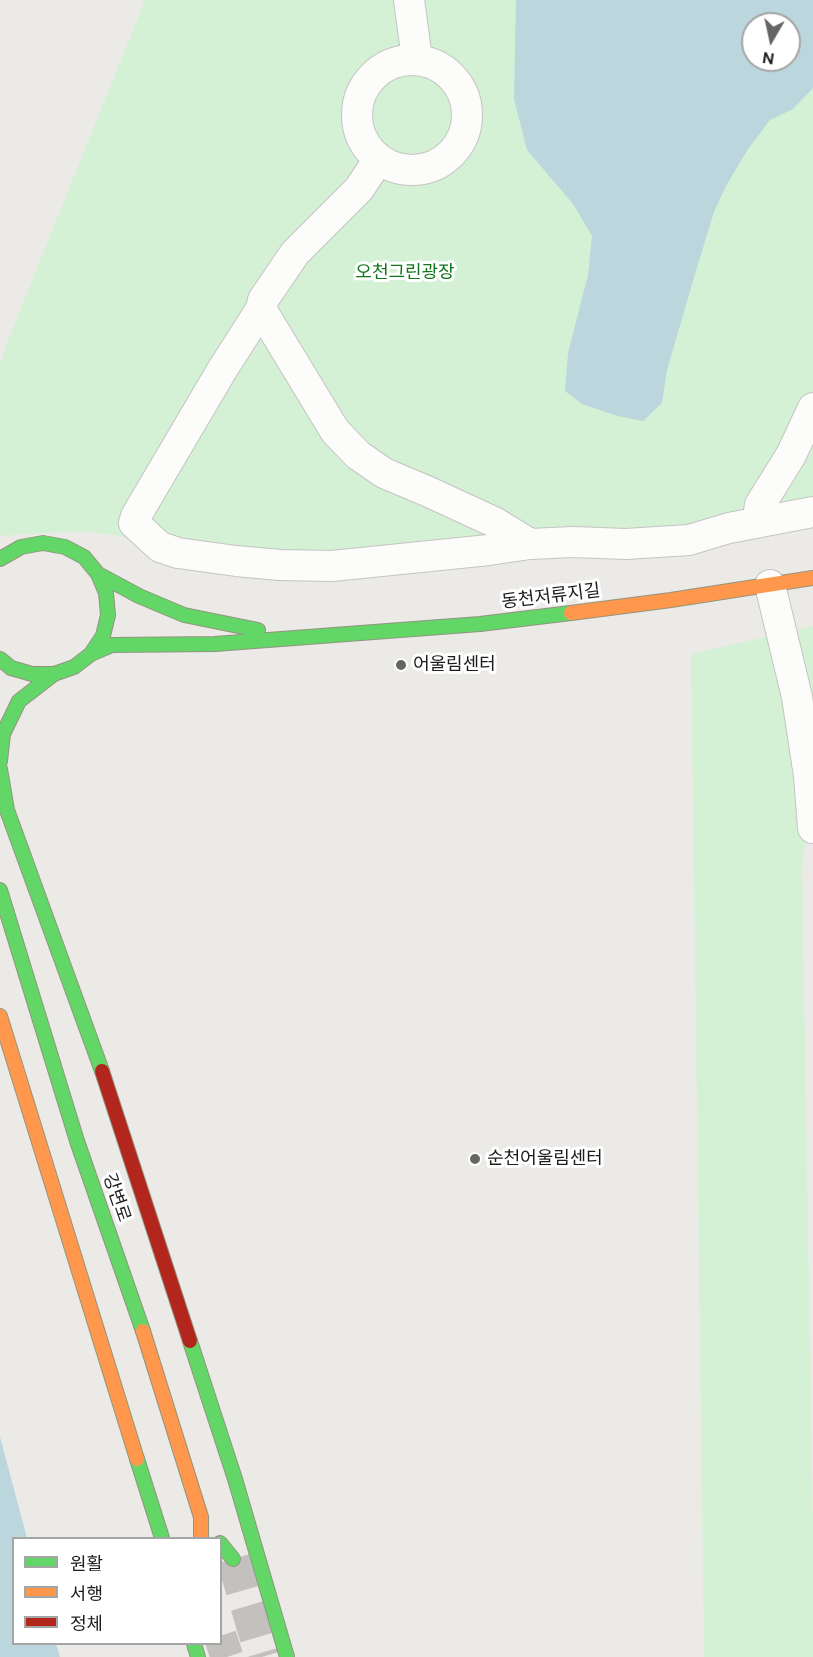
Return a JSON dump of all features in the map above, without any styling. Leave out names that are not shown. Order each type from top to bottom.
[{"type":"main road","points":[[0,559],[21,547],[43,543],[65,547],[84,557],[98,573],[106,593],[108,615],[103,636],[91,654]]},
{"type":"main road","points":[[98,573],[139,596],[184,615],[292,638]]},
{"type":"main road","name":"동천저류지길","points":[[0,761],[3,734],[19,701],[54,674],[74,667],[91,654],[112,645],[215,644],[480,624],[671,600],[813,578]]},
{"type":"main road","points":[[0,659],[11,668],[32,674],[54,674]]},
{"type":"main road","points":[[0,769],[7,810],[106,1081],[235,1479],[287,1657]]},
{"type":"main road","name":"강변로","points":[[0,890],[77,1141],[153,1360],[201,1517],[201,1537]]},
{"type":"main road","points":[[0,1016],[97,1336],[161,1537]]},
{"type":"main road","name":"강변로","points":[[201,1517],[216,1537]]},
{"type":"main road","points":[[222,1545],[233,1559]]},
{"type":"street","points":[[409,0],[417,59]]},
{"type":"street","points":[[417,59],[437,65],[452,75],[462,91],[467,109],[466,126],[460,143],[454,150],[432,167],[413,170],[396,168],[379,159],[366,146],[358,130],[356,112],[360,94],[370,78],[384,67],[401,60],[417,59]]},
{"type":"street","points":[[379,159],[359,189],[295,253],[263,300],[261,309],[222,370],[136,516],[134,523],[160,547],[178,553],[280,565],[332,566],[530,544],[689,540],[729,528],[813,512]]},
{"type":"street","points":[[261,309],[329,422],[358,455],[384,473],[494,522],[530,544]]},
{"type":"street","points":[[757,523],[760,505],[791,455],[813,408]]},
{"type":"street","points":[[770,585],[806,716],[813,828]]},
{"type":"green space","name":"오천그린광장","points":[[145,0],[813,0],[813,501],[655,530],[336,556],[192,545],[81,531],[0,536],[0,363]]},
{"type":"green space","points":[[813,626],[813,797],[802,869],[813,1521],[813,1657],[704,1657],[691,654]]},
{"type":"water","points":[[516,0],[813,0],[813,88],[793,109],[770,120],[748,149],[726,186],[714,212],[695,274],[667,370],[662,403],[643,421],[617,416],[582,404],[565,391],[568,353],[588,275],[592,236],[573,204],[527,150],[514,99]]},
{"type":"water","points":[[0,1437],[27,1537],[12,1537],[12,1645],[56,1645],[60,1657],[0,1657]]},
{"type":"tunnel","points":[[233,1559],[262,1657]]},
{"type":"tunnel","points":[[222,1642],[227,1657]]},
{"type":"traffic: fast","points":[[0,559],[21,547],[43,543],[65,547],[84,557],[98,574],[106,593],[108,615],[103,636],[91,654]]},
{"type":"traffic: fast","points":[[98,574],[139,596],[184,615],[258,630]]},
{"type":"traffic: fast","points":[[0,659],[11,668],[32,674],[54,674],[74,667],[91,654],[112,645],[215,644],[480,624],[571,613]]},
{"type":"traffic: fast","points":[[0,761],[3,734],[19,701],[54,674]]},
{"type":"traffic: fast","points":[[0,769],[7,810],[102,1071]]},
{"type":"traffic: fast","points":[[0,890],[77,1141],[143,1331]]},
{"type":"traffic: fast","points":[[190,1341],[235,1479],[287,1657]]},
{"type":"traffic: fast","points":[[137,1459],[162,1537]]},
{"type":"traffic: fast","points":[[222,1545],[233,1559]]},
{"type":"traffic: fast","points":[[194,1645],[198,1657]]},
{"type":"traffic: slow","points":[[571,613],[813,578]]},
{"type":"traffic: slow","points":[[0,1016],[137,1459]]},
{"type":"traffic: slow","points":[[143,1331],[201,1517],[201,1537]]},
{"type":"traffic: jam","points":[[102,1071],[190,1341]]},
{"type":"place","name":"어울림센터","points":[[401,665]]},
{"type":"place","name":"순천어울림센터","points":[[475,1159]]}]
